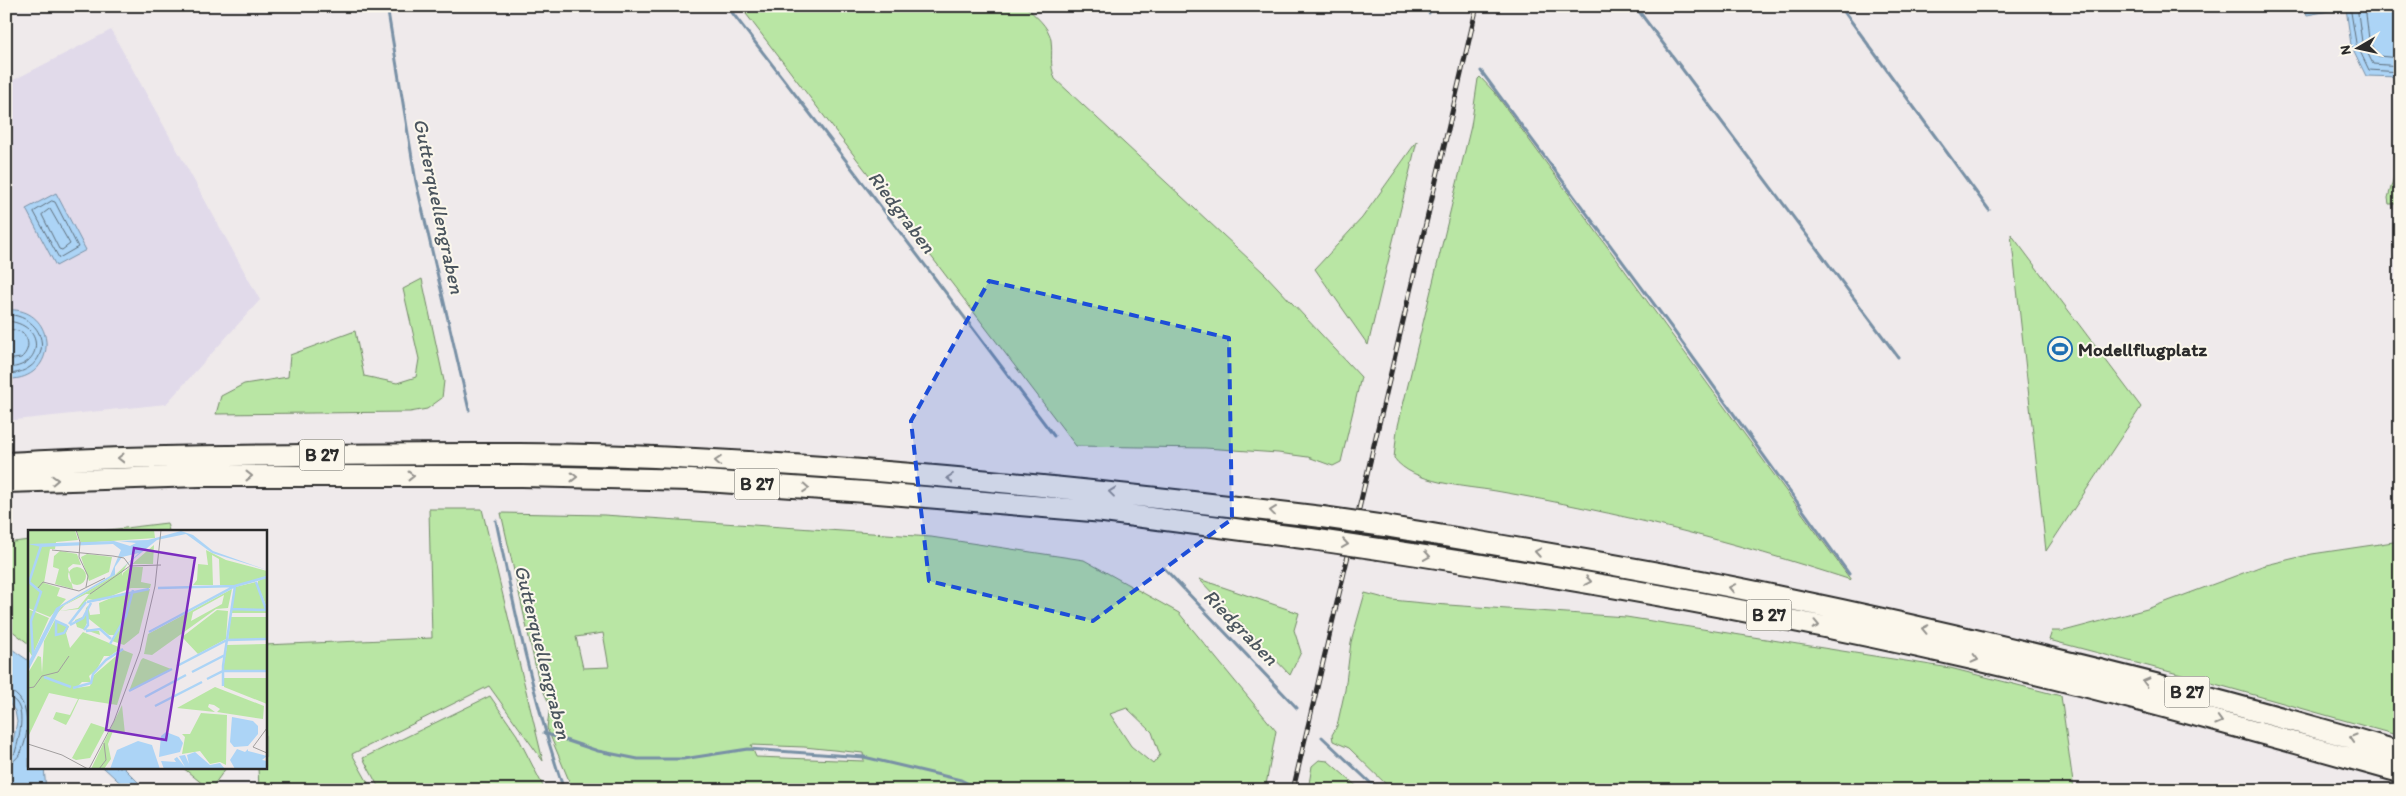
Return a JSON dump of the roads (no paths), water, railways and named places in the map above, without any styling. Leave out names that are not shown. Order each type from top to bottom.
[{"type":"highway","name":"B 27","points":[[6,482],[153,468],[446,454],[692,459],[867,471],[1106,491],[1384,526],[1760,593],[1973,639],[2266,712],[2400,752]]},
{"type":"highway","name":"B 27","points":[[6,464],[90,458],[153,468]]},
{"type":"highway","name":"B 27","points":[[199,466],[692,480],[876,492],[1104,512],[1379,548],[1578,580],[1763,614],[1968,658],[2155,704],[2400,772]]},
{"type":"water","points":[[2311,6],[2400,6],[2400,77],[2366,76],[2351,45],[2346,8],[2307,15],[2304,9]]},
{"type":"water","points":[[56,193],[86,250],[56,266],[26,209]]},
{"type":"water","points":[[6,310],[23,312],[36,319],[43,330],[46,344],[44,357],[37,369],[24,377],[6,379]]},
{"type":"water","points":[[6,645],[28,660],[28,768],[44,768],[46,790],[6,790],[6,753],[11,751],[17,722],[15,711],[6,699]]},
{"type":"water","points":[[104,768],[124,768],[146,790],[128,790]]},
{"type":"waterway","name":"Gutterquellengraben","points":[[387,6],[416,182],[469,410]]},
{"type":"waterway","name":"Riedgraben","points":[[727,6],[1054,436]]},
{"type":"waterway","points":[[1424,6],[1429,13]]},
{"type":"waterway","points":[[1635,6],[1898,357]]},
{"type":"waterway","points":[[1840,6],[1989,210]]},
{"type":"waterway","points":[[1481,71],[1671,327],[1849,574]]},
{"type":"waterway","name":"Gutterquellengraben","points":[[496,521],[534,690],[564,790]]},
{"type":"waterway","name":"Riedgraben","points":[[1164,568],[1297,708]]},
{"type":"waterway","points":[[544,733],[598,751],[638,759],[683,759],[748,749],[864,757],[961,780],[981,790]]},
{"type":"waterway","name":"Riedgraben","points":[[1322,737],[1378,790]]},
{"type":"railway","points":[[1293,790],[1477,6]]},
{"type":"place","name":"Modellflugplatz","points":[[2060,349]]}]
